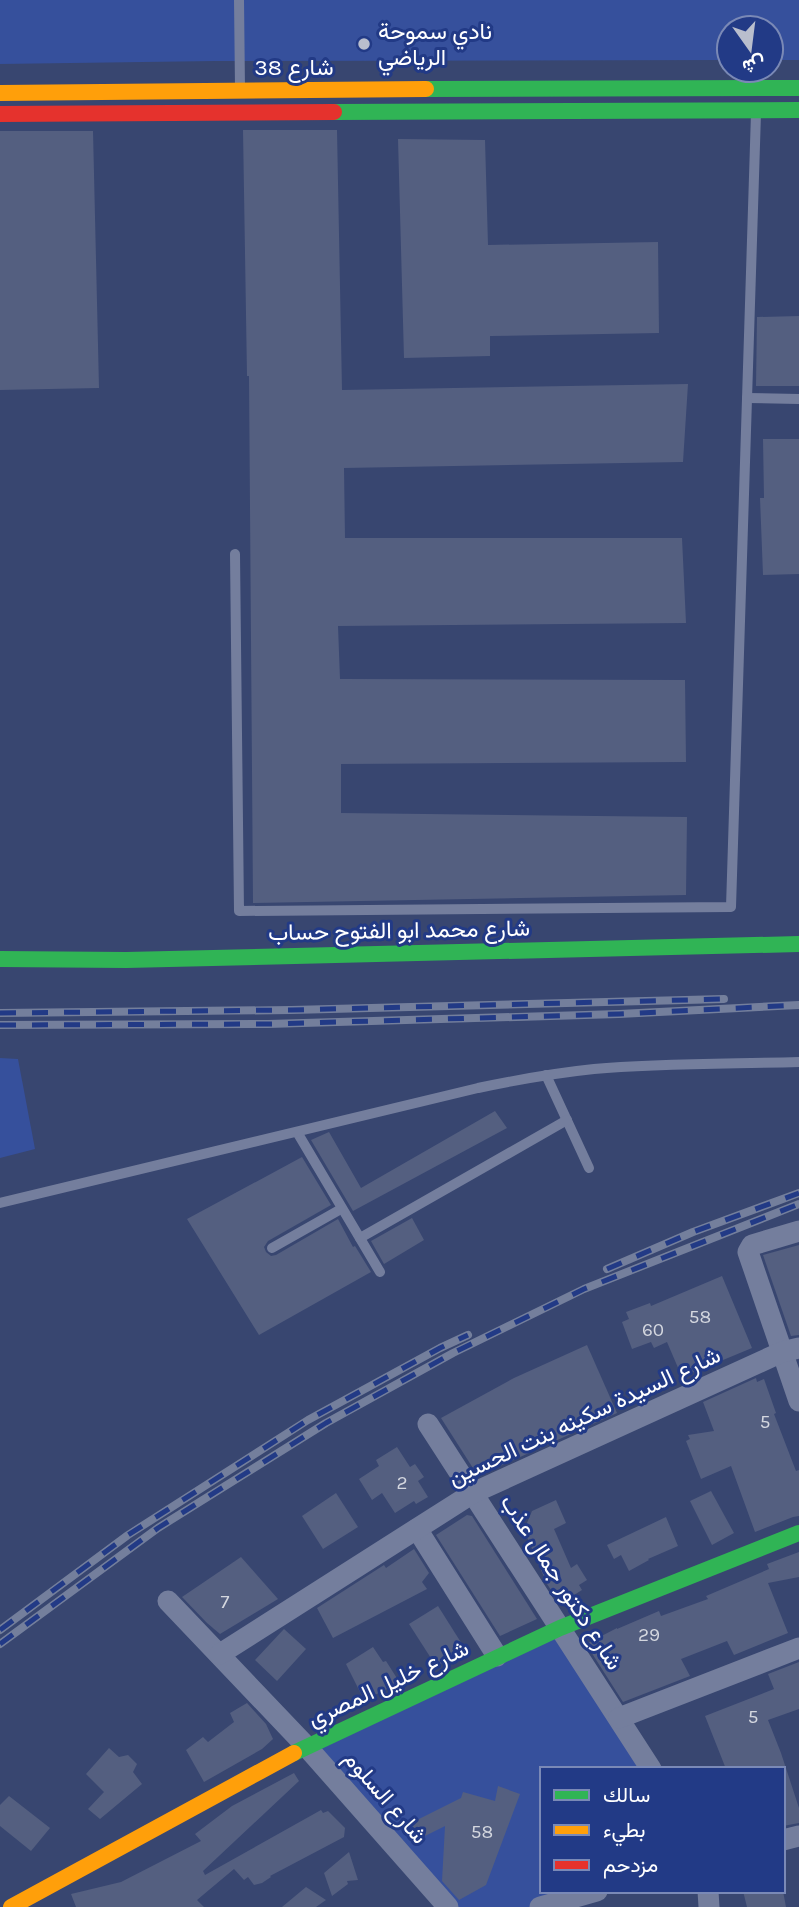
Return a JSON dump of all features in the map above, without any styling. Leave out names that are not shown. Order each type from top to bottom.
[{"type":"street","name":"شارع 38","points":[[0,93],[799,88]]},
{"type":"street","points":[[530,111],[531,89]]},
{"type":"street","name":"شارع 38","points":[[0,114],[799,110]]},
{"type":"street","name":"شارع محمد ابو الفتوح حساب","points":[[0,959],[127,960],[799,944]]},
{"type":"street","points":[[799,1231],[752,1245],[748,1250],[791,1350],[799,1401]]},
{"type":"street","name":"شارع السيدة سكينه بنت الحسين","points":[[220,1654],[473,1493],[791,1350]]},
{"type":"street","name":"شارع دكتور جمال عذب","points":[[428,1424],[651,1767]]},
{"type":"street","points":[[417,1529],[497,1657]]},
{"type":"street","name":"شارع خليل المصري","points":[[10,1907],[306,1746],[560,1628],[799,1533]]},
{"type":"street","name":"شارع السلوم","points":[[168,1601],[306,1746],[448,1907]]},
{"type":"street","points":[[619,1718],[799,1648]]},
{"type":"street","points":[[540,1907],[590,1893]]},
{"type":"street","points":[[0,1902],[10,1907]]},
{"type":"lane","points":[[239,0],[240,90]]},
{"type":"lane","points":[[235,555],[239,911],[731,906],[757,110]]},
{"type":"lane","points":[[747,398],[799,399]]},
{"type":"lane","points":[[0,1203],[478,1088],[546,1075],[638,1066],[799,1062]]},
{"type":"lane","points":[[546,1075],[589,1168]]},
{"type":"lane","points":[[360,1238],[567,1120]]},
{"type":"lane","points":[[297,1132],[380,1272]]},
{"type":"lane","points":[[272,1248],[341,1209]]},
{"type":"shaded area","name":"نادي سموحة الرياضي","points":[[0,0],[799,0],[799,60],[785,60],[785,14],[715,14],[715,60],[0,64]]},
{"type":"shaded area","points":[[0,1058],[18,1059],[35,1149],[0,1158]]},
{"type":"shaded area","points":[[555,1630],[640,1767],[540,1767],[540,1893],[598,1893],[547,1907],[438,1907],[306,1755]]},
{"type":"building","points":[[243,130],[337,130],[342,390],[688,384],[683,462],[344,468],[345,538],[682,538],[686,623],[338,626],[340,679],[685,680],[686,762],[341,764],[341,813],[687,817],[686,895],[253,903],[249,376]]},
{"type":"building","points":[[0,131],[93,131],[99,388],[0,390]]},
{"type":"building","points":[[398,139],[485,140],[488,245],[658,242],[659,333],[490,336],[490,356],[404,358]]},
{"type":"building","points":[[799,316],[799,386],[756,386],[757,317]]},
{"type":"building","points":[[763,439],[799,439],[799,574],[763,575],[760,498],[764,498]]},
{"type":"building","points":[[495,1111],[507,1128],[353,1211],[311,1140],[329,1132],[361,1188]]},
{"type":"building","points":[[302,1157],[331,1205],[268,1241],[264,1247],[266,1252],[271,1256],[276,1255],[338,1219],[371,1272],[259,1335],[187,1219]]},
{"type":"building","points":[[412,1218],[424,1240],[384,1264],[371,1241]]},
{"type":"building","points":[[799,1245],[799,1335],[791,1336],[763,1255]]},
{"type":"building","points":[[722,1276],[752,1348],[682,1377],[667,1342],[654,1348],[651,1342],[632,1349],[622,1322],[629,1319],[626,1312],[650,1303],[651,1306]]},
{"type":"building","points":[[587,1345],[617,1413],[478,1476],[441,1418],[514,1378]]},
{"type":"building","points":[[756,1378],[757,1382],[764,1379],[776,1413],[774,1414],[796,1471],[799,1470],[799,1516],[755,1532],[731,1466],[701,1479],[686,1441],[690,1439],[688,1435],[714,1431],[703,1402]]},
{"type":"building","points":[[397,1447],[410,1467],[415,1464],[424,1477],[418,1481],[428,1497],[416,1504],[414,1501],[395,1513],[382,1493],[372,1500],[359,1479],[379,1466],[376,1460]]},
{"type":"building","points":[[711,1491],[734,1533],[712,1545],[690,1501]]},
{"type":"building","points":[[336,1493],[358,1527],[323,1549],[302,1516]]},
{"type":"building","points":[[556,1500],[566,1523],[554,1529],[571,1568],[577,1564],[587,1580],[579,1585],[582,1590],[563,1602],[547,1584],[524,1530],[532,1511]]},
{"type":"building","points":[[467,1515],[472,1516],[537,1619],[500,1636],[436,1535]]},
{"type":"building","points":[[666,1517],[678,1546],[629,1571],[621,1555],[614,1559],[607,1545]]},
{"type":"building","points":[[414,1549],[429,1573],[422,1582],[427,1589],[333,1638],[317,1608]]},
{"type":"building","points":[[799,1552],[799,1577],[768,1583],[788,1633],[734,1655],[727,1641],[681,1659],[690,1676],[623,1702],[586,1644],[659,1611],[661,1616],[708,1599],[706,1596],[769,1569],[767,1564]]},
{"type":"building","points":[[241,1557],[278,1599],[220,1634],[182,1597]]},
{"type":"building","points":[[438,1606],[467,1652],[436,1666],[409,1624]]},
{"type":"building","points":[[284,1629],[306,1649],[277,1681],[255,1660]]},
{"type":"building","points":[[373,1647],[400,1683],[364,1700],[346,1664]]},
{"type":"building","points":[[799,1662],[799,1709],[768,1720],[781,1753],[799,1808],[799,1823],[785,1826],[785,1767],[725,1767],[705,1716],[774,1689],[768,1674]]},
{"type":"building","points":[[247,1703],[266,1724],[273,1739],[262,1749],[204,1782],[186,1750],[203,1737],[208,1742],[234,1722],[230,1713]]},
{"type":"building","points":[[109,1748],[119,1757],[128,1755],[137,1764],[133,1772],[142,1784],[100,1819],[88,1809],[104,1792],[86,1774]]},
{"type":"building","points":[[294,1773],[299,1781],[203,1871],[205,1875],[321,1810],[323,1813],[328,1811],[345,1828],[344,1837],[270,1876],[262,1883],[254,1885],[248,1877],[244,1880],[234,1869],[197,1900],[204,1907],[76,1907],[71,1894],[121,1882],[201,1841],[195,1834],[232,1806]]},
{"type":"building","points":[[498,1786],[520,1794],[486,1885],[459,1900],[442,1881],[445,1826],[419,1839],[411,1823],[461,1798],[463,1792],[495,1801]]},
{"type":"building","points":[[9,1796],[50,1828],[31,1851],[0,1826],[0,1805]]},
{"type":"building","points":[[349,1852],[358,1880],[347,1881],[348,1884],[332,1896],[324,1873]]},
{"type":"building","points":[[306,1887],[326,1900],[316,1907],[282,1907]]},
{"type":"building","points":[[744,1893],[783,1893],[786,1907],[747,1907]]},
{"type":"railway","points":[[0,1013],[291,1010],[724,999]]},
{"type":"railway","points":[[0,1025],[268,1024],[619,1014],[799,1005]]},
{"type":"railway","points":[[607,1269],[693,1232],[799,1193]]},
{"type":"railway","points":[[0,1644],[158,1528],[326,1423],[453,1353],[584,1289],[799,1204]]},
{"type":"railway","points":[[0,1630],[128,1535],[308,1420],[468,1335]]},
{"type":"traffic: fast","points":[[426,89],[799,88]]},
{"type":"traffic: fast","points":[[334,112],[799,110]]},
{"type":"traffic: fast","points":[[0,959],[126,960],[799,944]]},
{"type":"traffic: fast","points":[[294,1753],[560,1628],[799,1533]]},
{"type":"traffic: slow","points":[[0,93],[426,89]]},
{"type":"traffic: slow","points":[[11,1907],[294,1753]]},
{"type":"traffic: jam","points":[[0,114],[334,112]]},
{"type":"place","name":"نادي سموحة الرياضي","points":[[364,44]]}]
